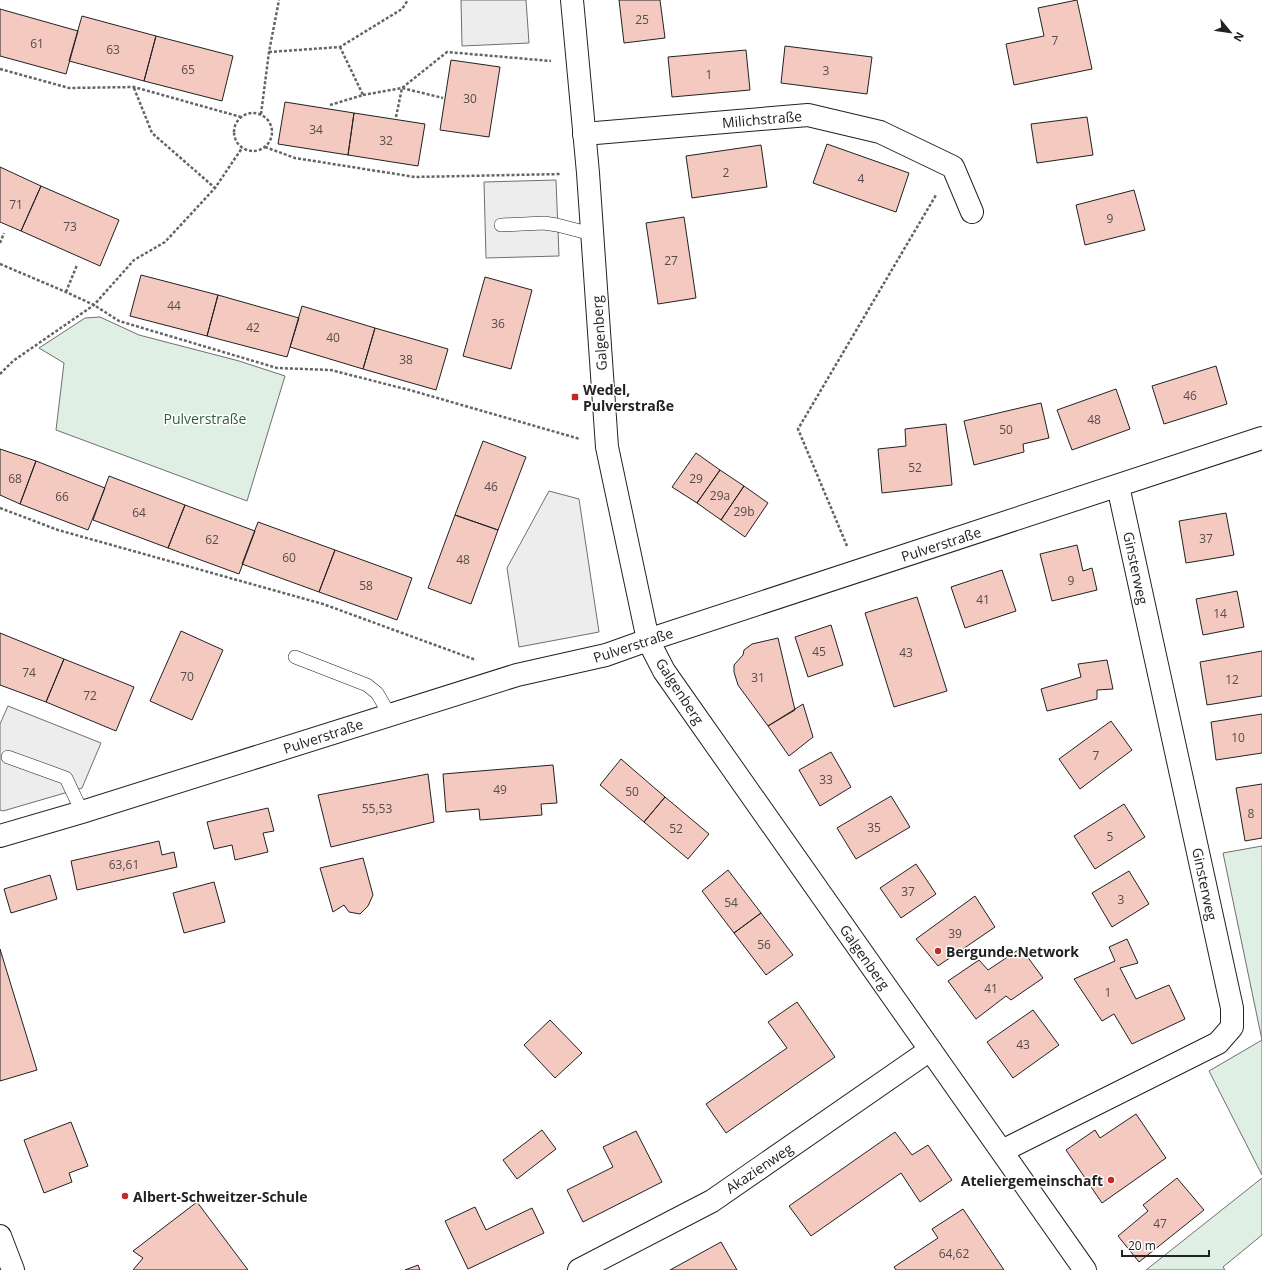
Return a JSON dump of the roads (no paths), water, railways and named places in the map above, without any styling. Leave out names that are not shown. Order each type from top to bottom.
[{"type":"street","name":"Galgenberg","points":[[572,0],[588,173],[607,447],[648,640],[664,670],[1085,1270]]},
{"type":"street","name":"Milichstraße","points":[[584,134],[808,115],[880,132],[953,167],[972,212]]},
{"type":"street","name":"Pulverstraße","points":[[0,836],[82,812],[517,675],[606,655],[1262,438]]},
{"type":"street","name":"Ginsterweg","points":[[1002,1151],[1218,1043],[1232,1027],[1232,1008],[1118,486]]},
{"type":"street","name":"Akazienweg","points":[[579,1270],[712,1201],[930,1050]]},
{"type":"street","points":[[0,1236],[13,1270]]},
{"type":"lane","points":[[501,225],[544,223],[592,234]]},
{"type":"lane","points":[[295,657],[367,685],[377,693],[390,715]]},
{"type":"lane","points":[[8,756],[66,778],[82,812]]},
{"type":"place","name":"Wedel, Pulverstraße","points":[[575,397]]},
{"type":"place","name":"Bergunde.Network","points":[[938,951]]},
{"type":"place","name":"Ateliergemeinschaft","points":[[1111,1180]]},
{"type":"place","name":"Albert-Schweitzer-Schule","points":[[125,1196]]}]
